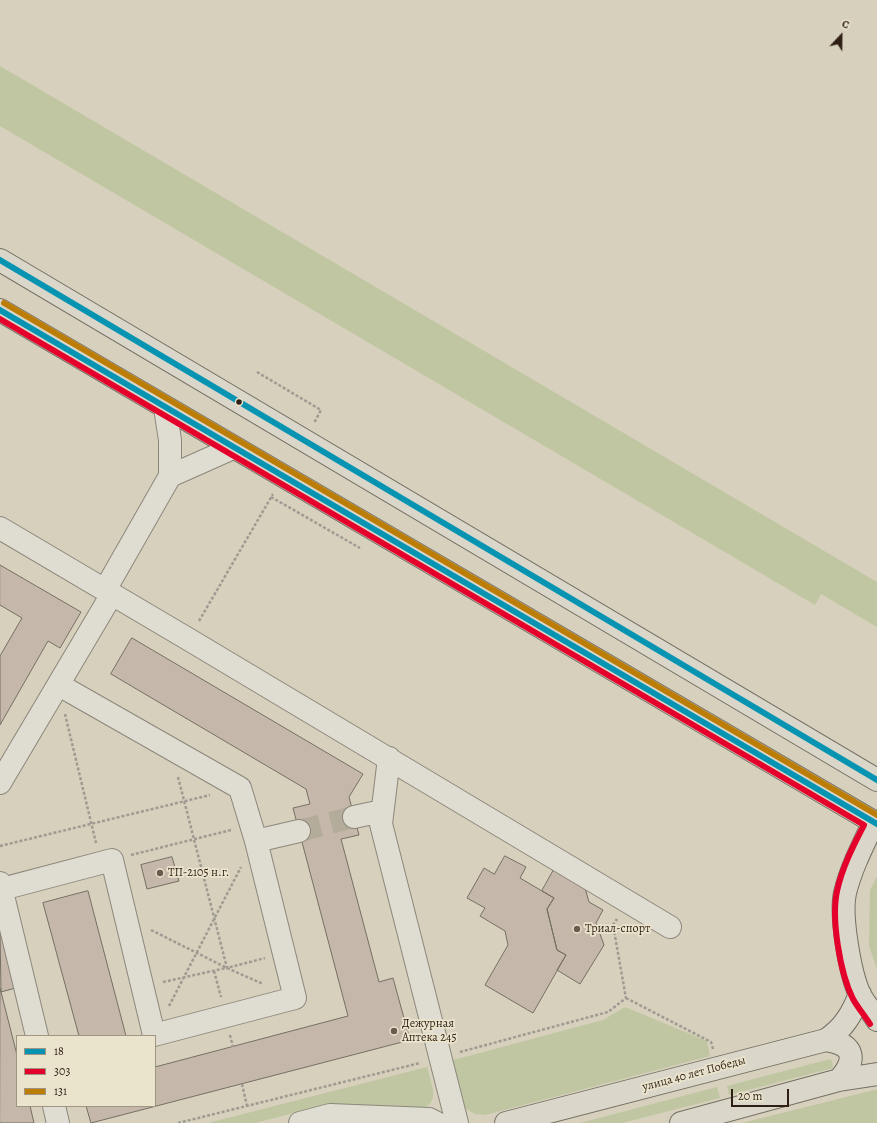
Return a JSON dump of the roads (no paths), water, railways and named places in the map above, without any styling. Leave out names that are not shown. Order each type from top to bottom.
[{"type":"main road","points":[[0,260],[877,780]]},
{"type":"main road","points":[[0,310],[233,448],[876,822],[854,862],[845,894],[845,932],[860,994],[877,1020]]},
{"type":"main road","name":"улица 40 лет Победы","points":[[506,1123],[826,1040],[837,1032],[851,1016],[860,994]]},
{"type":"main road","points":[[826,1040],[837,1041],[845,1045],[850,1053],[851,1062],[848,1071],[840,1080]]},
{"type":"main road","points":[[681,1123],[840,1080],[877,1074]]},
{"type":"street","points":[[0,783],[58,685],[170,476],[170,440],[165,408]]},
{"type":"street","points":[[170,476],[233,448]]},
{"type":"street","points":[[0,528],[389,758],[670,927]]},
{"type":"street","points":[[37,1035],[1,886],[106,862],[126,918],[154,1035],[295,998],[240,788],[58,685]]},
{"type":"street","points":[[389,758],[380,824],[457,1123]]},
{"type":"street","points":[[354,817],[382,811]]},
{"type":"street","points":[[253,833],[299,831]]},
{"type":"street","points":[[54,1107],[58,1123]]},
{"type":"street","points":[[300,1123],[330,1115],[429,1119],[437,1123]]},
{"type":"tunnel","points":[[299,831],[354,817]]},
{"type":"place","name":"ТП-2105 н.г.","points":[[160,873]]},
{"type":"place","name":"Триал-спорт","points":[[577,929]]},
{"type":"place","name":"Дежурная Аптека 245","points":[[394,1031]]}]
